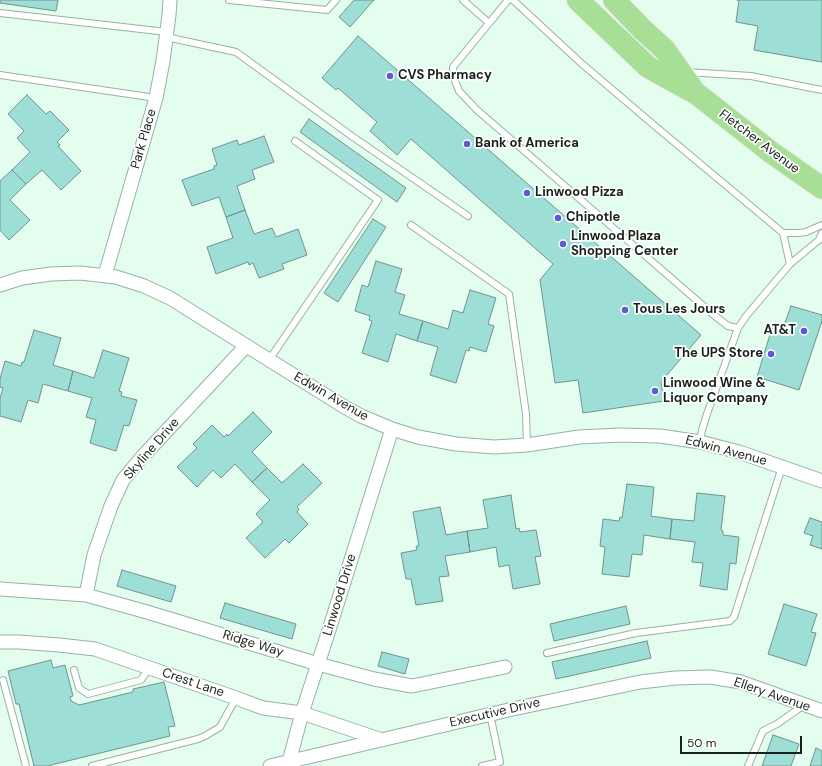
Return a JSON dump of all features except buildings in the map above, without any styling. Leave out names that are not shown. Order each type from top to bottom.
[{"type":"highway","name":"Fletcher Avenue","points":[[578,0],[648,67],[697,94],[772,153],[822,188]]},
{"type":"highway","name":"Fletcher Avenue","points":[[614,0],[665,50],[697,94]]},
{"type":"street","name":"Park Place","points":[[105,275],[156,98],[163,61],[170,0]]},
{"type":"street","name":"Edwin Avenue","points":[[0,285],[22,278],[51,274],[80,273],[116,277],[144,286],[170,298],[343,406],[362,416],[418,437],[456,444],[494,447],[527,445],[580,437],[620,435],[660,436],[700,442],[739,452],[822,481]]},
{"type":"street","name":"Skyline Drive","points":[[86,595],[94,555],[111,506],[123,480],[143,456],[246,346]]},
{"type":"street","name":"Linwood Drive","points":[[289,764],[302,713],[392,428]]},
{"type":"street","name":"Ridge Way","points":[[0,589],[86,595],[318,664],[374,679],[412,686],[505,667]]},
{"type":"street","name":"Crest Lane","points":[[0,642],[51,644],[96,650],[263,708],[302,713],[382,740]]},
{"type":"street","name":"Executive Drive","points":[[270,766],[289,764],[490,714],[640,682],[682,678],[710,677],[722,679]]},
{"type":"street","name":"Ellery Avenue","points":[[722,679],[741,682],[822,711]]},
{"type":"lane","points":[[229,0],[327,10],[336,0]]},
{"type":"lane","points":[[463,0],[489,23]]},
{"type":"lane","points":[[508,0],[453,67],[454,78],[459,91],[477,110],[715,316],[728,326],[738,328]]},
{"type":"lane","points":[[513,0],[580,63],[684,152],[783,233],[790,264]]},
{"type":"lane","points":[[0,13],[166,35],[236,52],[353,137],[468,216]]},
{"type":"lane","points":[[680,72],[751,76],[822,90]]},
{"type":"lane","points":[[0,75],[156,98]]},
{"type":"lane","points":[[269,360],[378,200],[295,141]]},
{"type":"lane","points":[[411,225],[509,294],[526,414],[527,445]]},
{"type":"lane","points":[[783,233],[806,232],[822,225]]},
{"type":"lane","points":[[700,442],[708,411],[738,328],[790,264],[819,240],[822,233]]},
{"type":"lane","points":[[547,653],[636,633],[730,621],[734,617],[782,467]]},
{"type":"lane","points":[[74,670],[79,688],[88,694],[141,680],[148,668]]},
{"type":"lane","points":[[4,680],[26,766]]},
{"type":"lane","points":[[92,766],[205,736],[220,727],[236,698]]},
{"type":"lane","points":[[748,766],[762,731],[777,724],[804,705]]},
{"type":"lane","points":[[482,766],[500,762],[490,714]]},
{"type":"place","name":"CVS Pharmacy","points":[[390,76]]},
{"type":"place","name":"Bank of America","points":[[467,144]]},
{"type":"place","name":"Linwood Pizza","points":[[527,193]]},
{"type":"place","name":"Chipotle","points":[[558,218]]},
{"type":"place","name":"Linwood Plaza Shopping Center","points":[[563,244]]},
{"type":"place","name":"Tous Les Jours","points":[[625,310]]},
{"type":"place","name":"AT&T","points":[[804,331]]},
{"type":"place","name":"The UPS Store","points":[[771,354]]},
{"type":"place","name":"Linwood Wine & Liquor Company","points":[[655,391]]}]
